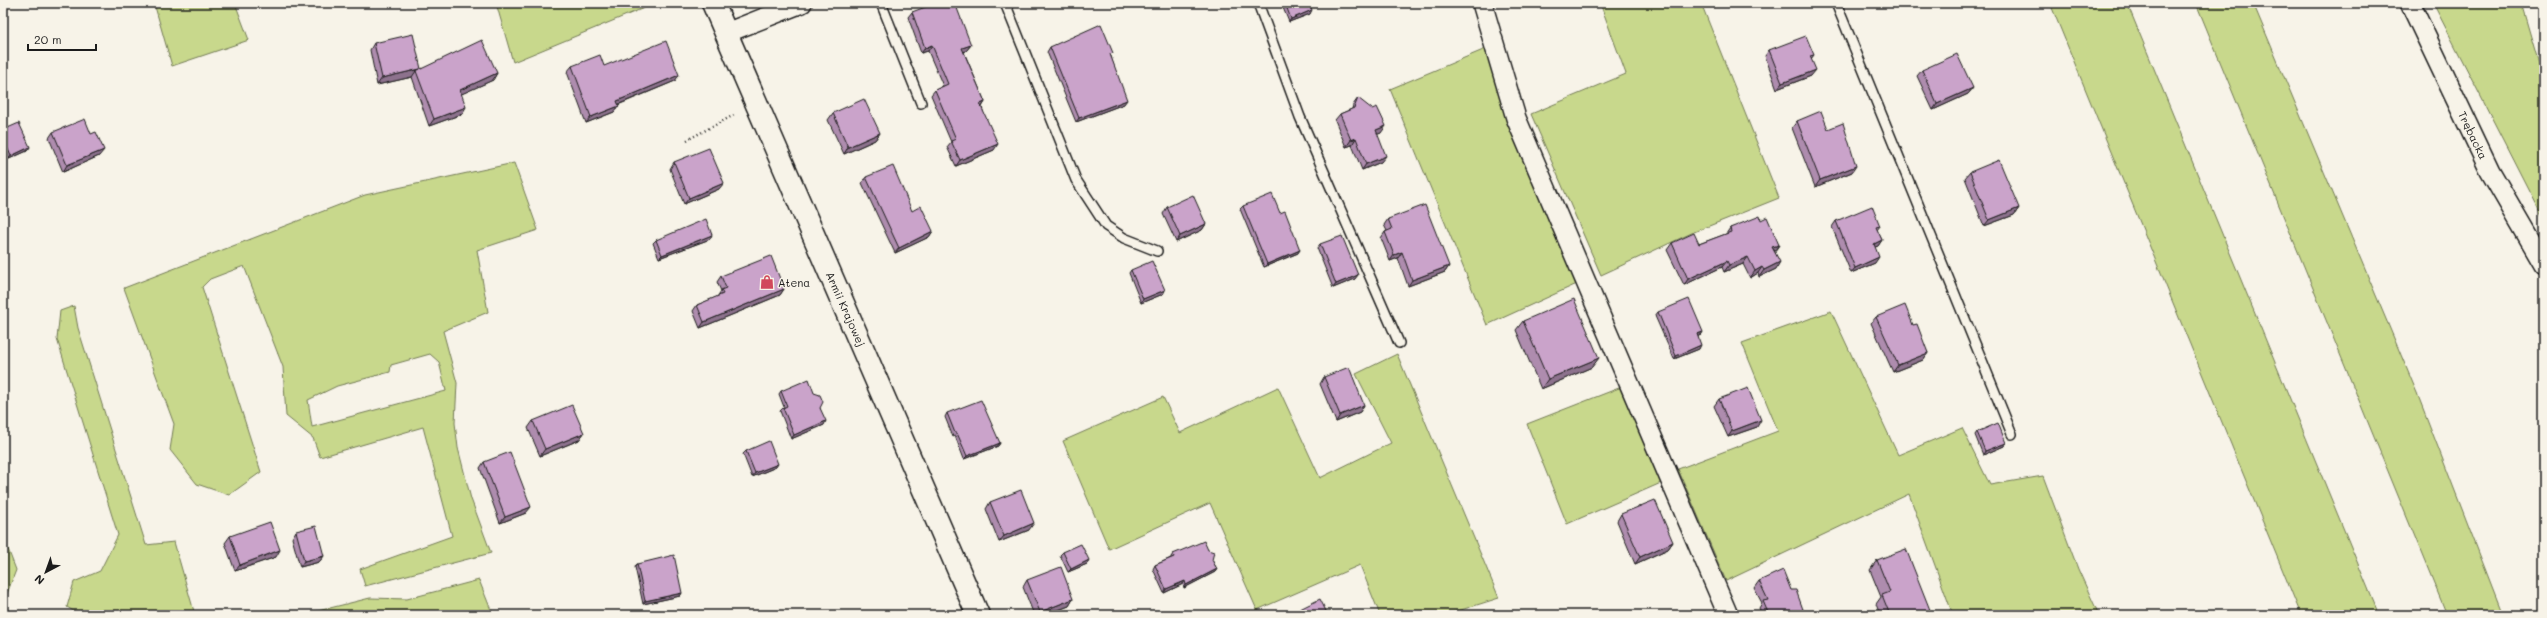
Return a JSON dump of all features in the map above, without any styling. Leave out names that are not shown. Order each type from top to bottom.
[{"type":"street","name":"Armii Krajowej","points":[[713,3],[755,104],[915,466],[978,615]]},
{"type":"street","points":[[726,33],[802,3]]},
{"type":"street","points":[[1482,3],[1516,118],[1728,615]]},
{"type":"street","name":"Trębacka","points":[[2410,3],[2490,171],[2544,264]]},
{"type":"lane","points":[[881,3],[921,103]]},
{"type":"lane","points":[[1005,3],[1076,180],[1106,226],[1124,238],[1157,251]]},
{"type":"lane","points":[[1258,3],[1300,117],[1399,343]]},
{"type":"lane","points":[[1836,3],[2012,434]]},
{"type":"path","points":[[687,140],[755,104]]},
{"type":"green space","points":[[154,3],[235,3],[249,40],[172,66]]},
{"type":"green space","points":[[496,3],[656,3],[513,62]]},
{"type":"green space","points":[[1600,3],[1701,3],[1779,198],[1694,232],[1601,275],[1531,114],[1626,74]]},
{"type":"green space","points":[[2050,3],[2127,3],[2379,615],[2301,615]]},
{"type":"green space","points":[[2196,3],[2253,3],[2417,393],[2503,615],[2447,615]]},
{"type":"green space","points":[[2433,3],[2521,3],[2544,81],[2544,220]]},
{"type":"green space","points":[[1488,48],[1579,283],[1487,325],[1390,89]]},
{"type":"green space","points":[[514,163],[538,230],[477,250],[488,312],[443,331],[457,383],[455,423],[458,448],[471,499],[491,553],[365,586],[360,569],[452,536],[423,427],[320,457],[313,438],[286,416],[283,367],[244,266],[210,279],[202,287],[261,472],[229,495],[197,484],[170,450],[174,424],[124,288],[365,195]],"holes":[[[430,354],[439,362],[446,391],[312,427],[308,400],[337,386],[390,372],[391,365]]]},
{"type":"green space","points":[[74,306],[78,328],[146,545],[174,542],[195,615],[80,615],[67,607],[74,582],[100,571],[118,535],[57,339],[60,311]]},
{"type":"green space","points":[[1831,311],[1898,455],[1962,428],[1990,485],[2043,476],[2078,569],[2099,615],[1953,615],[1909,494],[1726,581],[1678,469],[1778,431],[1742,343]]},
{"type":"green space","points":[[1397,354],[1499,598],[1445,615],[1380,615],[1360,565],[1257,610],[1210,503],[1109,549],[1063,441],[1163,397],[1180,433],[1278,387],[1320,478],[1391,443],[1356,374]]},
{"type":"green space","points":[[1624,386],[1661,483],[1567,524],[1527,424]]},
{"type":"green space","points":[[3,536],[16,570],[3,604]]},
{"type":"green space","points":[[479,580],[493,615],[302,615],[370,598],[407,599]]},
{"type":"building","points":[[936,3],[955,3],[971,45],[962,48],[985,102],[980,104],[998,144],[960,160],[951,141],[956,139],[935,90],[948,84],[932,45],[925,48],[912,12]]},
{"type":"building","points":[[1285,3],[1309,3],[1312,10],[1291,19]]},
{"type":"building","points":[[1101,24],[1113,53],[1110,54],[1127,100],[1079,118],[1050,47]]},
{"type":"building","points":[[413,34],[421,69],[482,40],[497,73],[460,90],[466,107],[434,119],[416,71],[420,69],[382,78],[374,43]]},
{"type":"building","points":[[1806,36],[1814,55],[1810,56],[1816,70],[1782,83],[1769,50]]},
{"type":"building","points":[[666,41],[679,75],[617,101],[619,106],[591,117],[572,66],[600,55],[604,66]]},
{"type":"building","points":[[1957,54],[1973,88],[1937,104],[1922,70]]},
{"type":"building","points":[[1358,98],[1372,109],[1377,107],[1386,126],[1376,130],[1386,156],[1366,164],[1356,138],[1351,140],[1340,114],[1354,108]]},
{"type":"building","points":[[864,99],[880,133],[848,147],[833,113]]},
{"type":"building","points":[[1821,111],[1828,129],[1843,123],[1856,166],[1820,180],[1797,121]]},
{"type":"building","points":[[85,119],[91,134],[96,132],[104,150],[67,165],[53,132]]},
{"type":"building","points":[[19,123],[30,147],[11,156],[3,138],[3,130]]},
{"type":"building","points":[[709,148],[724,183],[689,198],[674,162]]},
{"type":"building","points":[[1999,160],[2019,208],[1989,220],[1970,172]]},
{"type":"building","points":[[893,166],[912,211],[921,206],[933,231],[899,248],[866,177]]},
{"type":"building","points":[[1272,194],[1280,213],[1285,211],[1300,250],[1267,264],[1243,206]]},
{"type":"building","points":[[1193,195],[1206,224],[1180,236],[1167,207]]},
{"type":"building","points":[[1425,205],[1449,266],[1412,280],[1402,252],[1394,255],[1385,232],[1392,229],[1388,219]]},
{"type":"building","points":[[1872,206],[1880,226],[1876,227],[1882,240],[1874,244],[1879,257],[1855,268],[1836,221]]},
{"type":"building","points":[[1760,216],[1761,220],[1767,217],[1779,245],[1772,247],[1780,262],[1764,270],[1762,267],[1755,271],[1748,257],[1729,265],[1727,261],[1688,279],[1672,243],[1694,233],[1699,244],[1731,232],[1730,228]]},
{"type":"building","points":[[706,219],[712,235],[662,255],[656,240]]},
{"type":"building","points":[[1342,236],[1358,275],[1336,284],[1320,244]]},
{"type":"building","points":[[771,256],[784,289],[704,322],[697,305],[723,294],[721,290],[726,288],[721,276]]},
{"type":"building","points":[[1152,261],[1165,290],[1143,299],[1131,270]]},
{"type":"building","points":[[1574,299],[1599,358],[1548,379],[1523,321]]},
{"type":"building","points":[[1689,299],[1703,332],[1697,334],[1701,345],[1676,356],[1658,312]]},
{"type":"building","points":[[1905,305],[1913,325],[1917,324],[1928,353],[1898,365],[1876,317]]},
{"type":"building","points":[[1349,367],[1364,405],[1340,415],[1324,377]]},
{"type":"building","points":[[809,379],[814,393],[820,395],[823,402],[820,408],[826,421],[794,435],[783,408],[787,406],[781,391]]},
{"type":"building","points":[[1748,388],[1761,420],[1732,431],[1719,399]]},
{"type":"building","points":[[981,400],[1000,443],[967,456],[947,413]]},
{"type":"building","points":[[572,405],[584,433],[545,449],[533,421]]},
{"type":"building","points":[[1998,423],[2006,443],[1985,451],[1977,432]]},
{"type":"building","points":[[769,441],[778,464],[755,473],[746,451]]},
{"type":"building","points":[[510,452],[531,507],[505,517],[484,462]]},
{"type":"building","points":[[1021,490],[1034,523],[1004,536],[990,502]]},
{"type":"building","points":[[1655,500],[1673,542],[1640,557],[1621,514]]},
{"type":"building","points":[[270,522],[280,550],[240,565],[230,536]]},
{"type":"building","points":[[316,526],[324,556],[304,561],[296,531]]},
{"type":"building","points":[[1204,541],[1208,550],[1214,552],[1212,560],[1217,569],[1186,585],[1185,581],[1166,589],[1155,565],[1174,557],[1173,554]]},
{"type":"building","points":[[1081,544],[1089,560],[1071,569],[1063,552]]},
{"type":"building","points":[[1906,549],[1932,615],[1890,615],[1882,595],[1890,592],[1877,560]]},
{"type":"building","points":[[674,555],[682,593],[645,601],[637,564]]},
{"type":"building","points":[[1061,567],[1073,599],[1040,612],[1027,580]]},
{"type":"building","points":[[1783,570],[1791,590],[1796,590],[1805,615],[1769,615],[1763,601],[1768,600],[1759,581]]},
{"type":"building","points":[[1320,599],[1328,615],[1288,615]]},
{"type":"place","name":"Atena","points":[[767,282]]}]
